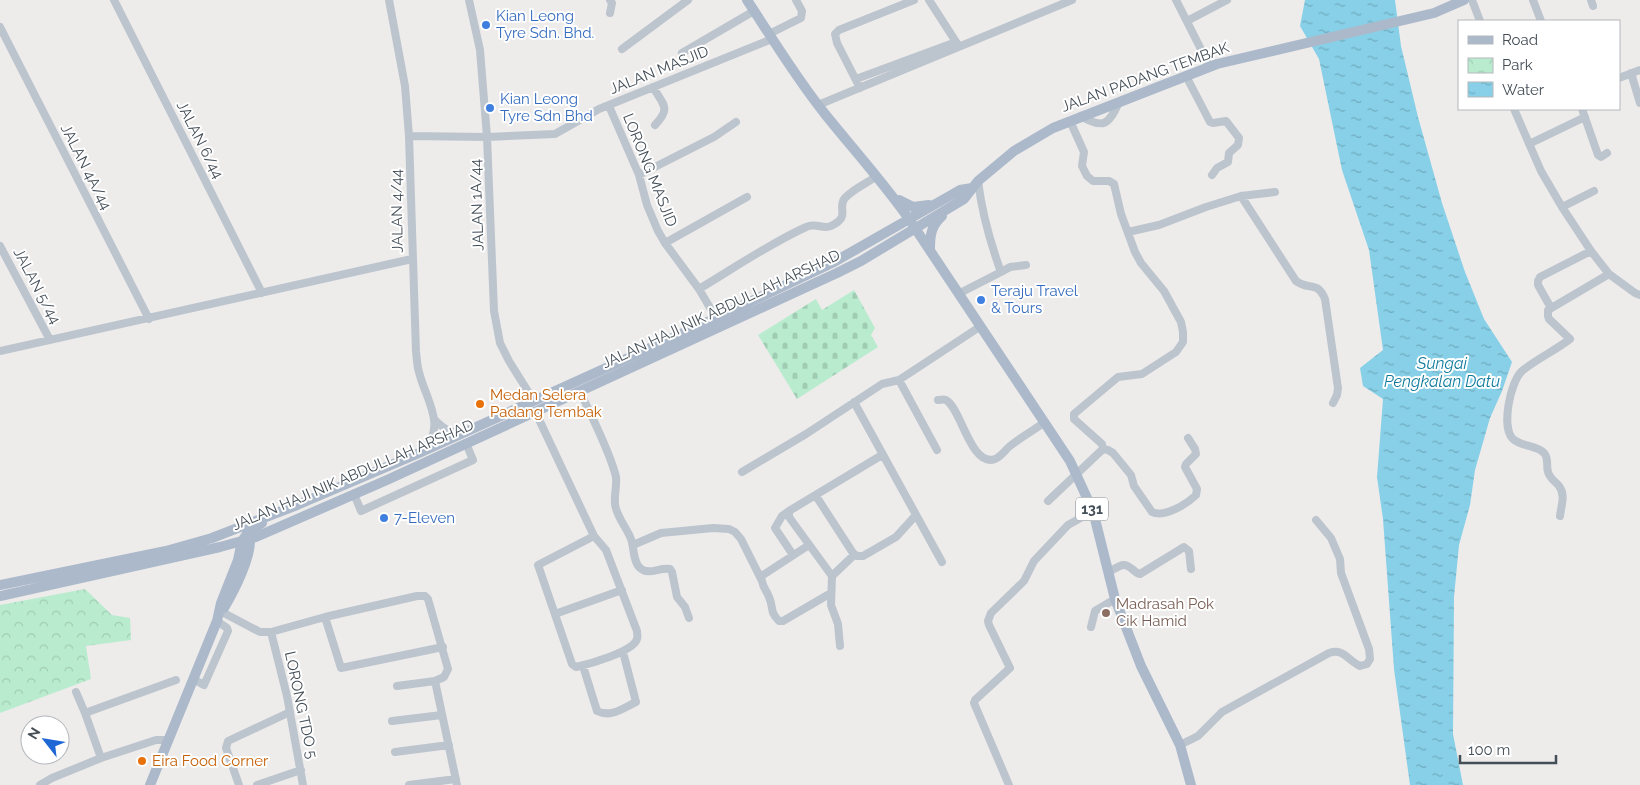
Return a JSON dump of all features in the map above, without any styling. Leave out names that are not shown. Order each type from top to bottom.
[{"type":"main road","points":[[746,0],[818,105],[877,176],[912,223]]},
{"type":"main road","name":"JALAN PADANG TEMBAK","points":[[912,223],[946,205],[964,199],[975,185],[1014,151],[1081,116],[1210,67],[1259,53],[1434,13],[1464,0]]},
{"type":"main road","points":[[893,197],[913,207],[946,205]]},
{"type":"main road","points":[[930,251],[932,227],[946,205]]},
{"type":"main road","name":"JALAN HAJI NIK ABDULLAH ARSHAD","points":[[2,595],[220,548],[288,523],[466,443],[535,406],[912,223]]},
{"type":"main road","name":"JALAN HAJI NIK ABDULLAH ARSHAD","points":[[0,585],[166,552],[212,538],[298,505],[462,432],[580,391],[812,285],[861,260],[912,223]]},
{"type":"main road","name":"131","points":[[912,223],[1061,445],[1077,474],[1093,511],[1115,599],[1141,666],[1180,745],[1191,785]]},
{"type":"main road","points":[[246,538],[254,528],[298,505]]},
{"type":"main road","points":[[240,564],[258,544],[288,523]]},
{"type":"main road","points":[[212,538],[234,535],[246,538]]},
{"type":"main road","points":[[150,785],[219,615],[231,596],[240,564],[249,550],[246,538]]},
{"type":"main road","points":[[220,548],[231,554],[240,564]]},
{"type":"street","name":"JALAN 6/44","points":[[114,0],[262,293]]},
{"type":"street","name":"JALAN 4/44","points":[[390,0],[405,86],[409,136],[416,352],[419,372],[435,420]]},
{"type":"street","name":"JALAN 1A/44","points":[[469,0],[480,50],[487,137],[494,312],[497,330],[509,362],[535,406],[594,536],[606,550],[622,590],[637,631],[637,639],[631,647],[623,652]]},
{"type":"street","points":[[610,0],[612,3],[610,12]]},
{"type":"street","points":[[622,49],[688,0]]},
{"type":"street","name":"JALAN MASJID","points":[[409,136],[487,137],[555,134],[599,109],[771,37],[801,18],[802,11],[796,0]]},
{"type":"street","points":[[860,88],[837,43],[835,37],[839,30],[914,0]]},
{"type":"street","points":[[929,0],[958,44]]},
{"type":"street","points":[[856,79],[958,44],[1072,0]]},
{"type":"street","points":[[1176,0],[1210,67]]},
{"type":"street","points":[[1187,21],[1227,0]]},
{"type":"street","points":[[1472,0],[1480,20]]},
{"type":"street","points":[[1533,0],[1541,20]]},
{"type":"street","points":[[682,53],[754,11]]},
{"type":"street","name":"JALAN 4A/44","points":[[0,27],[149,319]]},
{"type":"street","points":[[818,105],[958,44]]},
{"type":"street","points":[[1620,78],[1640,70]]},
{"type":"street","points":[[1631,74],[1640,103]]},
{"type":"street","points":[[1186,76],[1210,122],[1213,124],[1226,121],[1239,138],[1238,145],[1229,153],[1228,162],[1217,168],[1212,175]]},
{"type":"street","points":[[653,87],[665,108],[664,116],[655,126]]},
{"type":"street","name":"LORONG MASJID","points":[[609,106],[639,175],[647,205],[665,243],[700,289],[716,318]]},
{"type":"street","points":[[1514,110],[1541,170],[1590,251],[1609,274],[1635,293],[1640,294]]},
{"type":"street","points":[[1529,144],[1584,113],[1599,156],[1608,153]]},
{"type":"street","points":[[1070,121],[1085,155],[1082,166],[1087,176],[1092,181],[1109,181],[1114,184],[1121,214],[1135,252],[1141,263],[1164,291],[1183,332],[1183,342],[1176,352],[1142,374],[1118,377],[1074,414],[1074,419],[1102,444],[1103,449]]},
{"type":"street","points":[[639,175],[714,137],[736,122]]},
{"type":"street","points":[[700,289],[764,249],[805,227],[814,224],[827,227],[832,225],[842,217],[842,201],[844,198],[877,176]]},
{"type":"street","points":[[975,185],[986,229],[1001,272]]},
{"type":"street","points":[[1562,207],[1594,191]]},
{"type":"street","points":[[1128,232],[1160,225],[1241,196],[1274,192]]},
{"type":"street","points":[[1241,196],[1296,281],[1319,288],[1325,299],[1338,388],[1333,403]]},
{"type":"street","points":[[665,243],[747,197]]},
{"type":"street","name":"JALAN 5/44","points":[[0,246],[50,340]]},
{"type":"street","points":[[1551,308],[1538,285],[1540,277],[1590,251]]},
{"type":"street","points":[[0,351],[149,319],[412,258]]},
{"type":"street","points":[[960,293],[1010,268],[1026,265]]},
{"type":"street","points":[[1560,516],[1563,496],[1560,487],[1552,480],[1547,470],[1547,458],[1544,452],[1515,441],[1510,435],[1508,423],[1511,392],[1522,371],[1570,340],[1549,319],[1547,313],[1551,308],[1609,274]]},
{"type":"street","points":[[742,472],[882,384],[899,380],[981,326]]},
{"type":"street","points":[[899,380],[937,450]]},
{"type":"street","points":[[580,391],[612,464],[616,478],[616,511],[626,527],[633,545],[637,564],[641,569],[649,572],[666,568],[670,569],[677,595],[685,607],[688,618]]},
{"type":"street","points":[[938,400],[948,402],[961,423],[971,445],[989,460],[1000,456],[1045,422]]},
{"type":"street","points":[[854,402],[942,562]]},
{"type":"street","points":[[435,420],[447,431],[454,433],[462,432]]},
{"type":"street","points":[[418,453],[432,440],[435,431],[435,420]]},
{"type":"street","points":[[1103,449],[1113,452],[1132,475],[1134,486],[1152,512],[1161,514],[1168,512],[1196,495],[1197,489],[1186,469],[1186,464],[1196,454],[1188,438]]},
{"type":"street","points":[[354,494],[361,511],[473,460],[466,443]]},
{"type":"street","points":[[1048,501],[1103,449]]},
{"type":"street","points":[[793,555],[775,528],[782,516],[882,455]]},
{"type":"street","points":[[404,471],[411,487]]},
{"type":"street","points":[[816,496],[854,555],[859,557],[896,536],[916,515]]},
{"type":"street","points":[[789,511],[789,517],[832,576],[831,605],[838,624],[840,646]]},
{"type":"street","points":[[1009,785],[974,704],[975,700],[1010,668],[990,629],[989,617],[993,610],[1024,581],[1034,561],[1068,525],[1093,511]]},
{"type":"street","points":[[1180,745],[1198,736],[1222,712],[1329,653],[1336,651],[1343,653],[1354,664],[1360,666],[1367,664],[1370,659],[1370,649],[1342,573],[1340,559],[1331,538],[1316,520]]},
{"type":"street","points":[[633,545],[661,533],[713,528],[729,529],[735,532],[741,539],[770,598],[772,613],[779,620],[783,621],[831,592]]},
{"type":"street","points":[[583,666],[597,711],[603,714],[611,714],[636,702],[623,652],[583,666],[576,667],[572,664],[538,565],[594,536]]},
{"type":"street","points":[[760,577],[809,544]]},
{"type":"street","points":[[1108,572],[1124,564],[1129,566],[1135,573],[1140,574],[1184,547],[1189,551],[1192,569]]},
{"type":"street","points":[[832,576],[854,555]]},
{"type":"street","points":[[555,614],[622,590]]},
{"type":"street","points":[[219,615],[260,632],[271,632],[325,617],[417,596],[425,596],[428,599],[448,669],[444,677],[435,681],[397,686]]},
{"type":"street","points":[[1090,627],[1095,611],[1115,599]]},
{"type":"street","points":[[325,617],[341,668],[443,647]]},
{"type":"street","name":"LORONG TDO 5","points":[[271,632],[290,712],[303,785]]},
{"type":"street","points":[[85,713],[176,680]]},
{"type":"street","points":[[409,785],[457,782],[435,681]]},
{"type":"street","points":[[76,692],[101,758]]},
{"type":"street","points":[[239,785],[226,748],[228,741],[290,712]]},
{"type":"street","points":[[392,721],[442,715]]},
{"type":"street","points":[[40,785],[52,778],[101,758],[156,740],[169,740]]},
{"type":"street","points":[[395,752],[449,745]]},
{"type":"street","points":[[257,785],[301,770]]},
{"type":"green space","points":[[854,290],[875,328],[871,335],[878,347],[797,399],[758,335],[816,299],[822,310]]},
{"type":"green space","points":[[85,589],[112,615],[130,618],[131,640],[86,646],[91,679],[0,713],[0,605]]},
{"type":"water","name":"Sungai Pengkalan Datu","points":[[1305,0],[1395,0],[1401,46],[1442,203],[1465,272],[1484,319],[1512,362],[1490,418],[1475,470],[1470,505],[1459,545],[1454,597],[1453,734],[1463,785],[1410,785],[1394,669],[1383,519],[1377,477],[1383,399],[1363,386],[1360,368],[1383,350],[1369,250],[1342,170],[1319,59],[1300,26]]},
{"type":"place","name":"Kian Leong Tyre Sdn. Bhd.","points":[[486,25]]},
{"type":"place","name":"Kian Leong Tyre Sdn Bhd","points":[[490,108]]},
{"type":"place","name":"Teraju Travel & Tours","points":[[981,300]]},
{"type":"place","name":"Medan Selera Padang Tembak","points":[[480,404]]},
{"type":"place","name":"7-Eleven","points":[[384,518]]},
{"type":"place","name":"Madrasah Pok Cik Hamid","points":[[1106,613]]},
{"type":"place","name":"Eira Food Corner","points":[[142,761]]}]
